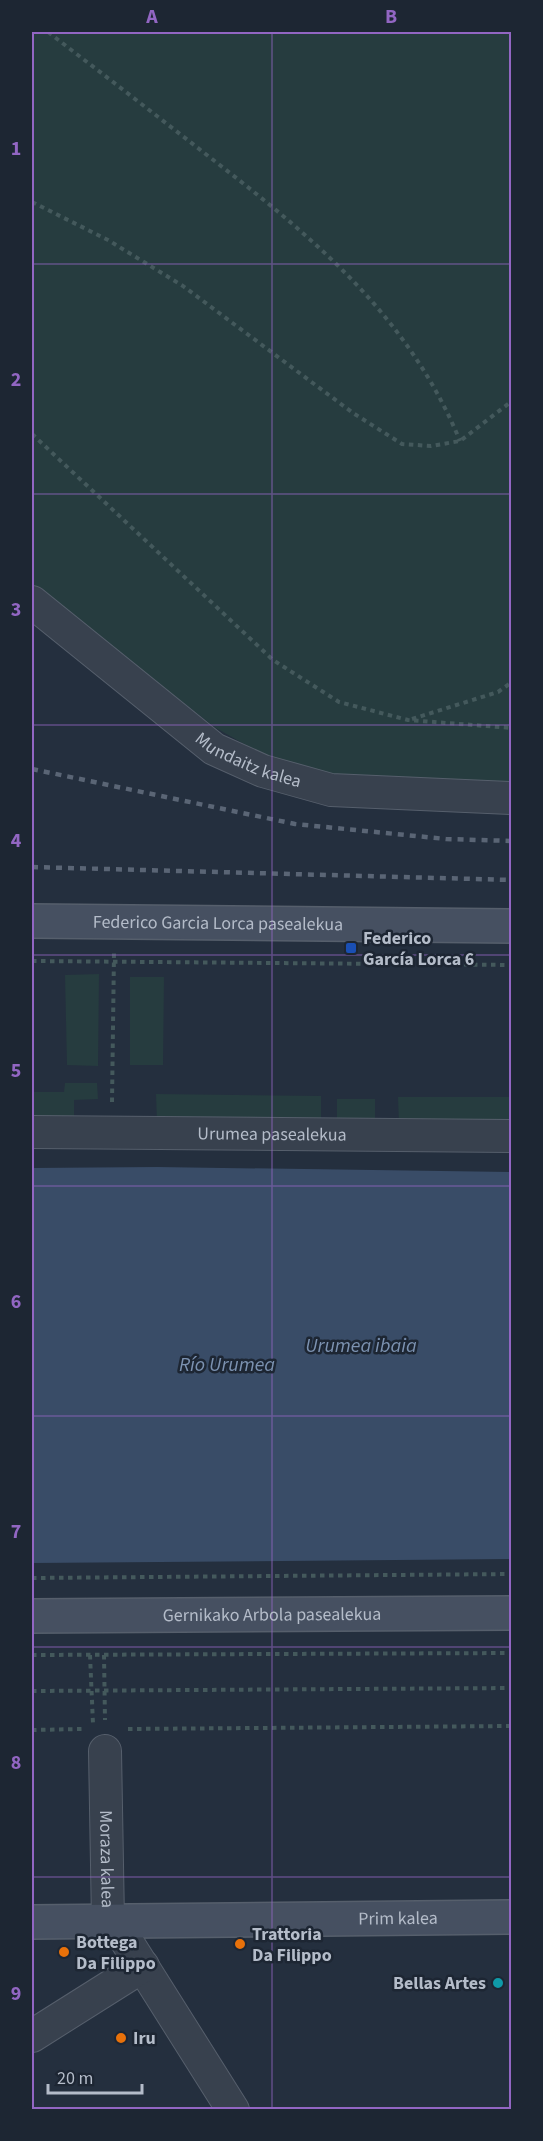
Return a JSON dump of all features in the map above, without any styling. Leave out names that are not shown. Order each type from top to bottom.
[{"type":"main road","name":"Federico Garcia Lorca pasealekua","points":[[32,921],[512,926]]},
{"type":"main road","name":"Gernikako Arbola pasealekua","points":[[32,1616],[512,1613]]},
{"type":"main road","name":"Prim kalea","points":[[32,1922],[512,1917]]},
{"type":"street","name":"Mundaitz kalea","points":[[32,602],[213,749],[263,771],[332,790],[512,798]]},
{"type":"street","name":"Urumea pasealekua","points":[[32,1132],[512,1136]]},
{"type":"street","name":"Moraza kalea","points":[[105,1740],[108,1921],[124,1937],[233,2109]]},
{"type":"street","points":[[32,2036],[143,1966]]},
{"type":"path","points":[[48,32],[287,217],[363,290],[423,366],[460,441]]},
{"type":"path","points":[[32,202],[108,240],[183,286],[353,413],[402,444],[431,447],[460,441],[512,401]]},
{"type":"path","points":[[32,434],[273,660],[339,702],[408,720],[512,728]]},
{"type":"path","points":[[408,720],[498,692],[512,682]]},
{"type":"path","points":[[112,1132],[114,922]]},
{"type":"path","points":[[32,961],[512,965]]},
{"type":"path","points":[[32,1578],[512,1574]]},
{"type":"path","points":[[32,1655],[512,1653]]},
{"type":"path","points":[[104,1654],[105,1740]]},
{"type":"path","points":[[32,1691],[512,1688]]},
{"type":"path","points":[[32,1730],[105,1740],[512,1726]]},
{"type":"green space","points":[[32,32],[511,32],[511,782],[341,776],[272,760],[216,728],[32,587]]},
{"type":"green space","points":[[99,974],[98,1066],[67,1065],[65,975]]},
{"type":"green space","points":[[130,977],[164,977],[163,1065],[130,1065]]},
{"type":"green space","points":[[65,1083],[97,1083],[98,1099],[74,1100],[74,1121],[32,1121],[32,1092],[64,1092]]},
{"type":"green space","points":[[156,1094],[321,1096],[321,1123],[157,1122]]},
{"type":"green space","points":[[398,1097],[511,1097],[511,1125],[399,1124]]},
{"type":"green space","points":[[337,1099],[375,1099],[375,1124],[337,1124]]},
{"type":"water","name":"Río Urumea","points":[[157,1167],[511,1172],[511,1559],[32,1563],[32,1168]]},
{"type":"railway","points":[[32,769],[295,824],[446,839],[512,841]]},
{"type":"railway","points":[[32,867],[512,880]]},
{"type":"place","name":"Federico García Lorca 6","points":[[351,948]]},
{"type":"place","name":"Trattoria Da Filippo","points":[[240,1944]]},
{"type":"place","name":"Bottega Da Filippo","points":[[64,1952]]},
{"type":"place","name":"Bellas Artes","points":[[498,1983]]},
{"type":"place","name":"Iru","points":[[121,2038]]},
{"type":"water label","name":"Urumea ibaia","points":[[361,1345]]}]
